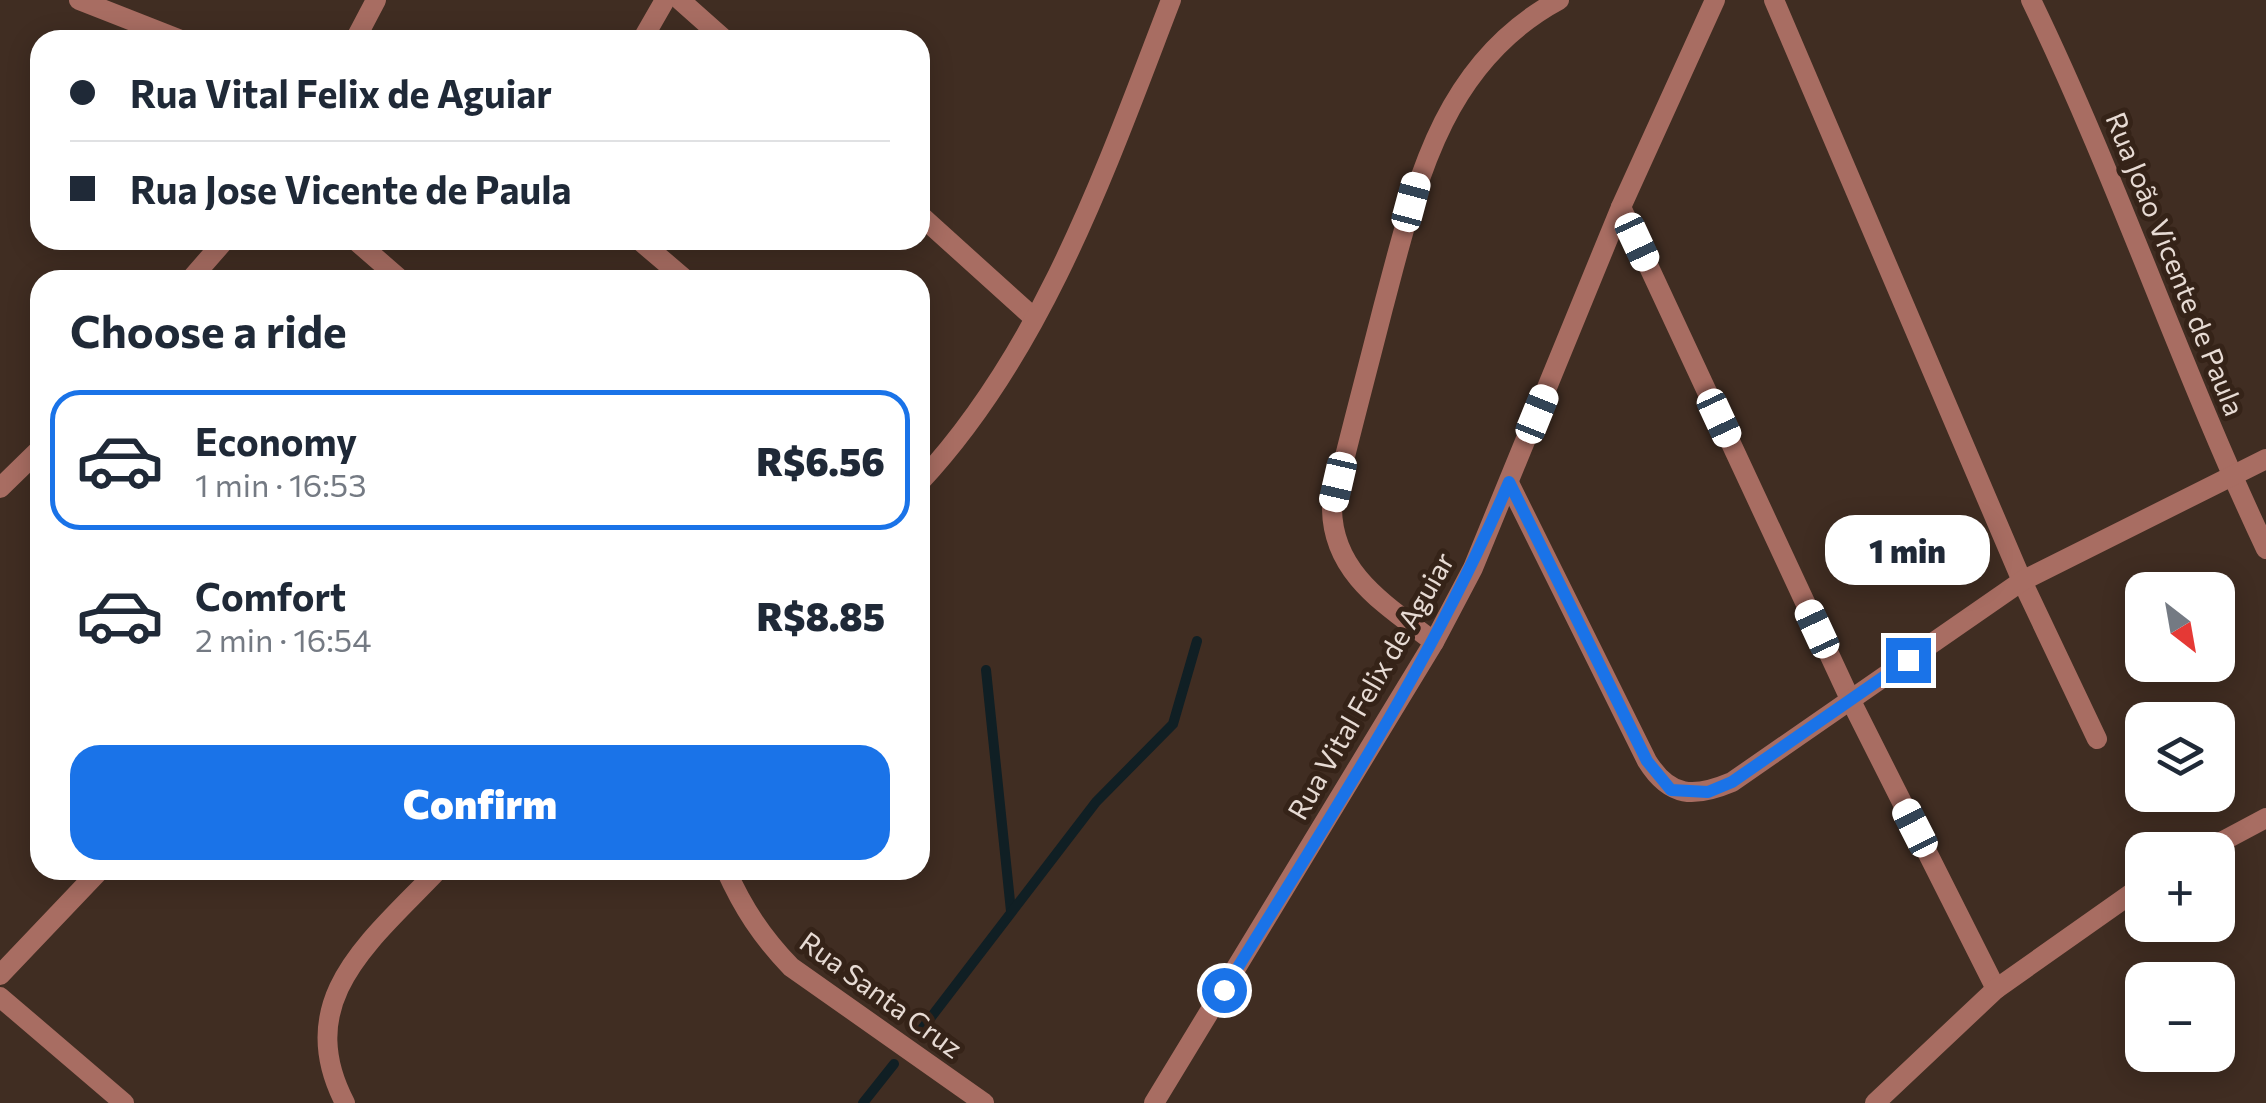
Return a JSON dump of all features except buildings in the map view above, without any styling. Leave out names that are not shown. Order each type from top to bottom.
[{"type":"street","points":[[79,0],[156,30]]},
{"type":"street","points":[[360,30],[376,0]]},
{"type":"street","points":[[648,30],[665,0]]},
{"type":"street","points":[[680,0],[713,30]]},
{"type":"street","points":[[930,468],[992,392],[1033,317],[1095,191],[1171,0]]},
{"type":"street","points":[[1434,642],[1351,572],[1332,526],[1332,509],[1420,169],[1474,74],[1506,36],[1560,0]]},
{"type":"street","name":"Rua Vital Felix de Aguiar","points":[[1154,1103],[1434,642],[1472,568],[1621,207],[1715,0]]},
{"type":"street","points":[[1774,0],[2022,581],[2097,739]]},
{"type":"street","name":"Rua João Vicente de Paula","points":[[2031,0],[2077,95],[2230,474],[2266,549]]},
{"type":"street","points":[[1621,207],[1850,699],[1996,989]]},
{"type":"street","points":[[930,224],[1033,317]]},
{"type":"street","points":[[199,270],[216,250]]},
{"type":"street","points":[[367,250],[390,270]]},
{"type":"street","points":[[652,250],[674,270]]},
{"type":"street","points":[[0,488],[30,458]]},
{"type":"street","points":[[1509,482],[1647,761],[1671,790],[1708,792],[1732,782],[2022,581],[2266,459]]},
{"type":"street","points":[[2235,835],[2266,818]]},
{"type":"street","points":[[0,974],[90,880]]},
{"type":"street","points":[[345,1103],[327,1060],[325,1032],[333,997],[354,959],[429,880]]},
{"type":"street","name":"Rua Santa Cruz","points":[[731,880],[766,941],[792,967],[984,1103]]},
{"type":"street","points":[[1875,1103],[1996,989],[2125,898]]},
{"type":"street","points":[[0,997],[124,1103]]},
{"type":"waterway","points":[[922,1029],[1096,802],[1173,724],[1197,641]]},
{"type":"waterway","points":[[986,670],[1011,911]]},
{"type":"waterway","points":[[863,1103],[894,1064]]},
{"type":"route","points":[[1224,990],[1434,642],[1509,482],[1647,761],[1658,780],[1671,790],[1686,794],[1708,792],[1732,782],[1908,660]]}]
